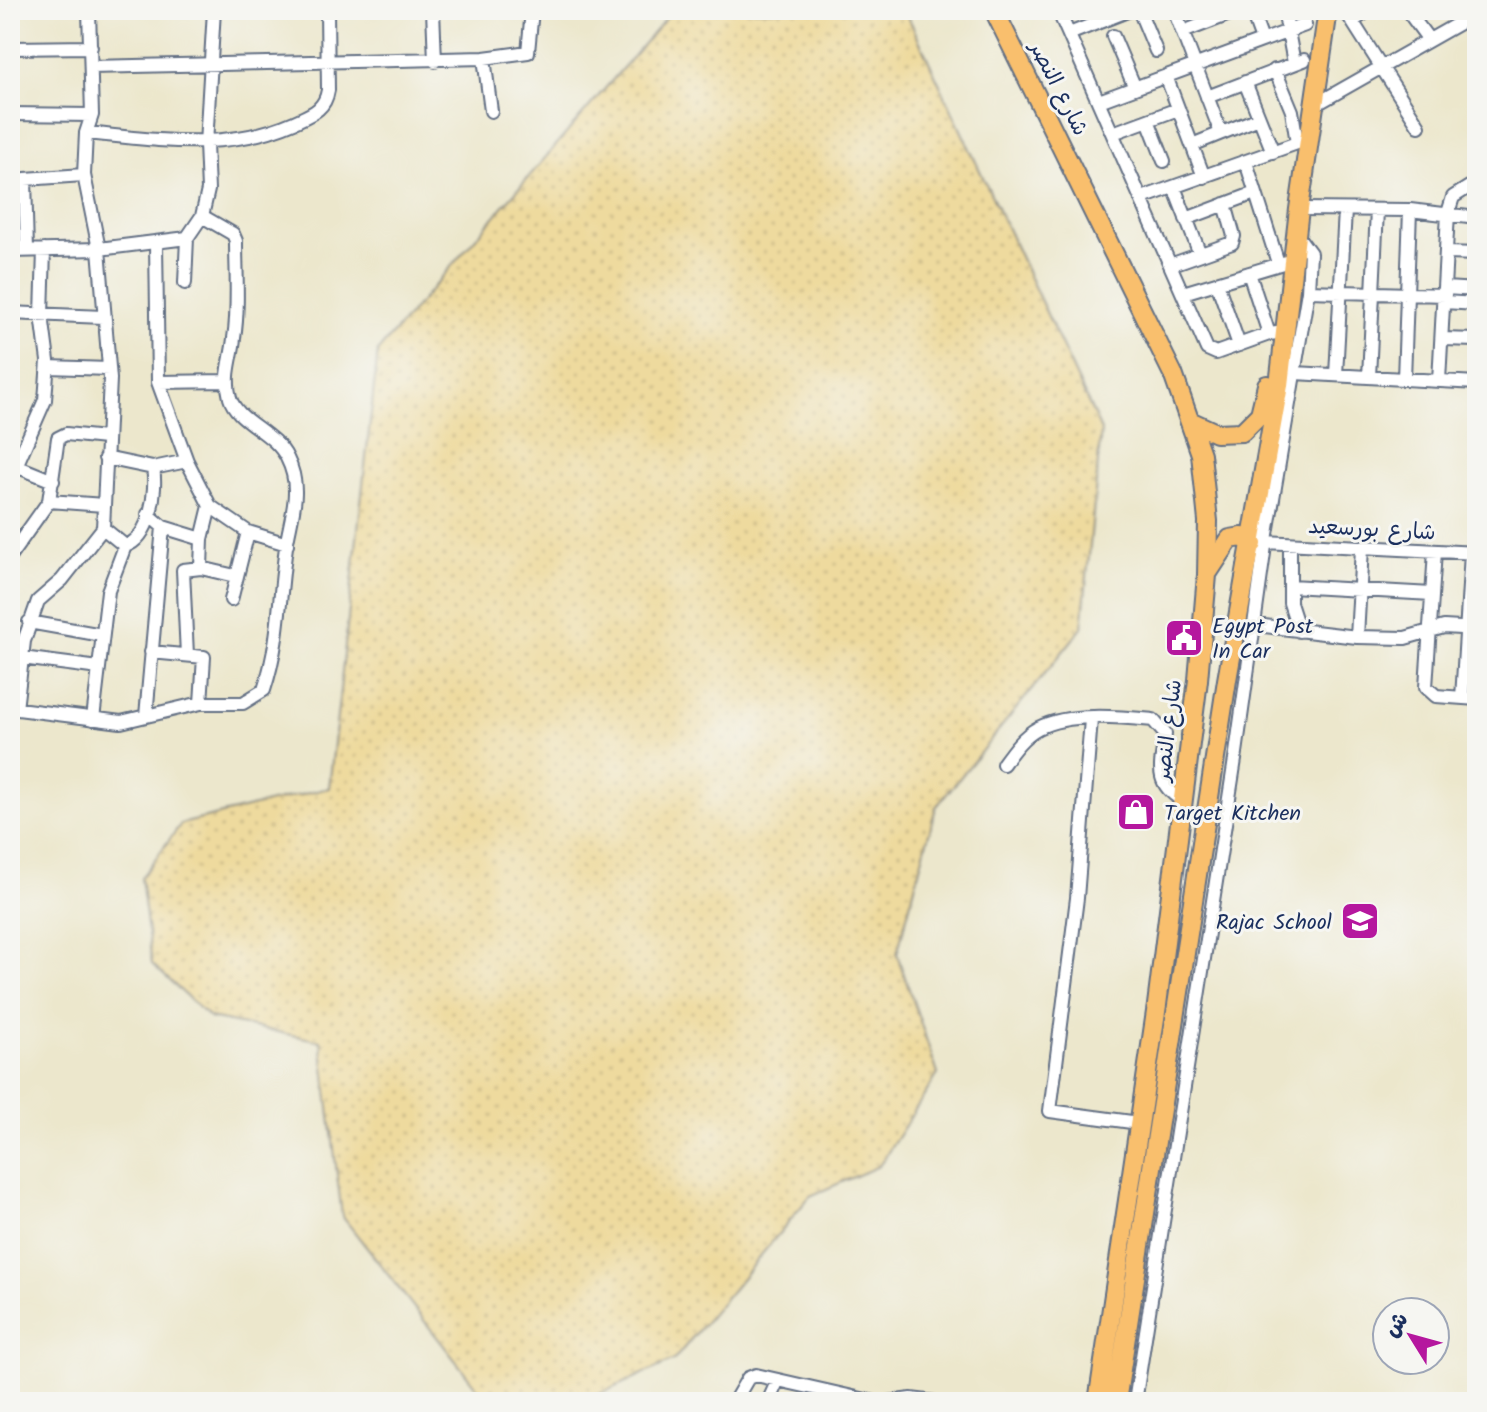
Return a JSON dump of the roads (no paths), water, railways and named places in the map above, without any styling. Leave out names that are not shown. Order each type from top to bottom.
[{"type":"main road","name":"شارع النصر","points":[[994,10],[1108,238],[1192,422],[1206,483],[1207,575],[1182,800],[1098,1402]]},
{"type":"main road","points":[[1116,1402],[1156,1206],[1194,891],[1259,543],[1286,262],[1296,234],[1303,141],[1313,106],[1328,10]]},
{"type":"main road","points":[[1192,422],[1225,434],[1250,428],[1260,414],[1277,333]]},
{"type":"main road","points":[[1207,575],[1230,539],[1242,537],[1259,543]]},
{"type":"main road","points":[[1194,891],[1213,895]]},
{"type":"street","points":[[89,10],[92,115],[86,133],[84,175],[99,249],[109,369],[103,528],[62,580],[38,601],[29,622],[13,708],[121,722],[201,703],[243,703],[264,690],[278,646],[287,544],[296,495],[288,458],[277,442],[235,409],[226,366],[235,338],[236,241],[227,229],[202,216]]},
{"type":"street","points":[[185,283],[187,238],[202,216],[208,190],[206,144],[214,10]]},
{"type":"street","points":[[86,133],[206,144],[243,140],[316,112],[326,99],[327,10]]},
{"type":"street","points":[[433,10],[435,61]]},
{"type":"street","points":[[91,67],[212,67],[484,58],[528,52],[532,10]]},
{"type":"street","points":[[1058,10],[1207,349],[1216,353],[1277,333],[1249,273]]},
{"type":"street","points":[[1069,34],[1099,16],[1130,10]]},
{"type":"street","points":[[1139,10],[1156,51]]},
{"type":"street","points":[[1174,10],[1221,133]]},
{"type":"street","points":[[1183,32],[1240,10]]},
{"type":"street","points":[[1251,10],[1262,40]]},
{"type":"street","points":[[1207,97],[1299,62],[1284,10]]},
{"type":"street","points":[[1381,10],[1349,15],[1419,126]]},
{"type":"street","points":[[1408,10],[1429,40]]},
{"type":"street","points":[[1313,106],[1477,13]]},
{"type":"street","points":[[1099,101],[1305,25]]},
{"type":"street","points":[[1113,36],[1135,88]]},
{"type":"street","points":[[10,48],[91,47]]},
{"type":"street","points":[[484,58],[491,111]]},
{"type":"street","points":[[1142,198],[1303,141],[1275,70]]},
{"type":"street","points":[[1166,76],[1204,177]]},
{"type":"street","points":[[1245,82],[1273,152]]},
{"type":"street","points":[[1113,133],[1178,109]]},
{"type":"street","points":[[10,114],[92,115]]},
{"type":"street","points":[[1192,145],[1259,118]]},
{"type":"street","points":[[1148,120],[1164,161]]},
{"type":"street","points":[[1183,293],[1286,262],[1255,193],[1246,162]]},
{"type":"street","points":[[27,250],[25,179],[84,175]]},
{"type":"street","points":[[1439,381],[1448,213],[1453,197],[1477,182]]},
{"type":"street","points":[[1174,187],[1200,254]]},
{"type":"street","points":[[1186,219],[1255,193]]},
{"type":"street","points":[[1170,265],[1229,245],[1234,239],[1225,204]]},
{"type":"street","points":[[1299,209],[1410,210],[1477,218]]},
{"type":"street","points":[[1336,375],[1345,210]]},
{"type":"street","points":[[1369,377],[1377,210]]},
{"type":"street","points":[[1404,379],[1410,210]]},
{"type":"street","points":[[1135,1402],[1156,1206],[1213,895],[1256,625],[1259,543],[1295,373],[1308,291],[1310,253],[1296,234]]},
{"type":"street","points":[[10,251],[99,249],[187,238]]},
{"type":"street","points":[[156,244],[158,382],[187,461],[210,506],[248,532],[287,544]]},
{"type":"street","points":[[44,250],[42,315],[48,367],[45,400],[13,464],[53,481]]},
{"type":"street","points":[[1447,253],[1477,254]]},
{"type":"street","points":[[1217,283],[1239,345]]},
{"type":"street","points":[[1308,291],[1445,295],[1477,290]]},
{"type":"street","points":[[1445,295],[1477,304]]},
{"type":"street","points":[[10,313],[103,317]]},
{"type":"street","points":[[1442,339],[1477,340]]},
{"type":"street","points":[[48,367],[109,369]]},
{"type":"street","points":[[1295,373],[1477,383]]},
{"type":"street","points":[[158,382],[228,381]]},
{"type":"street","points":[[10,556],[49,501],[61,434],[105,438]]},
{"type":"street","points":[[105,458],[153,468],[187,461]]},
{"type":"street","points":[[93,719],[108,591],[125,546],[138,538],[148,514],[155,482],[153,468]]},
{"type":"street","points":[[49,501],[104,505]]},
{"type":"street","points":[[201,568],[202,539],[210,506]]},
{"type":"street","points":[[148,514],[163,527],[202,539]]},
{"type":"street","points":[[146,716],[163,527]]},
{"type":"street","points":[[103,528],[125,546]]},
{"type":"street","points":[[231,600],[248,532]]},
{"type":"street","name":"شارع بورسعيد","points":[[1259,543],[1474,553]]},
{"type":"street","points":[[1290,545],[1291,610],[1299,631]]},
{"type":"street","points":[[1357,637],[1362,548]]},
{"type":"street","points":[[1435,551],[1428,692],[1477,699]]},
{"type":"street","points":[[1462,698],[1472,629],[1474,553]]},
{"type":"street","points":[[187,655],[183,570],[201,568],[235,576]]},
{"type":"street","points":[[1290,586],[1432,594]]},
{"type":"street","points":[[29,622],[102,635]]},
{"type":"street","points":[[1256,625],[1357,637],[1405,638],[1429,629],[1472,629]]},
{"type":"street","points":[[151,652],[204,657],[201,703]]},
{"type":"street","points":[[22,658],[99,668]]},
{"type":"street","points":[[1091,719],[1077,898],[1050,1111],[1139,1123]]},
{"type":"street","points":[[1003,764],[1019,742],[1038,728],[1066,720],[1140,719],[1160,725],[1165,734],[1162,782],[1182,800]]},
{"type":"street","points":[[734,1402],[750,1376],[875,1402]]},
{"type":"street","points":[[768,1402],[778,1380]]},
{"type":"street","points":[[889,1402],[911,1399],[935,1402]]},
{"type":"place","name":"Egypt Post In Car","points":[[1184,638]]},
{"type":"place","name":"Target Kitchen","points":[[1136,812]]},
{"type":"place","name":"Rajac School","points":[[1360,921]]}]
